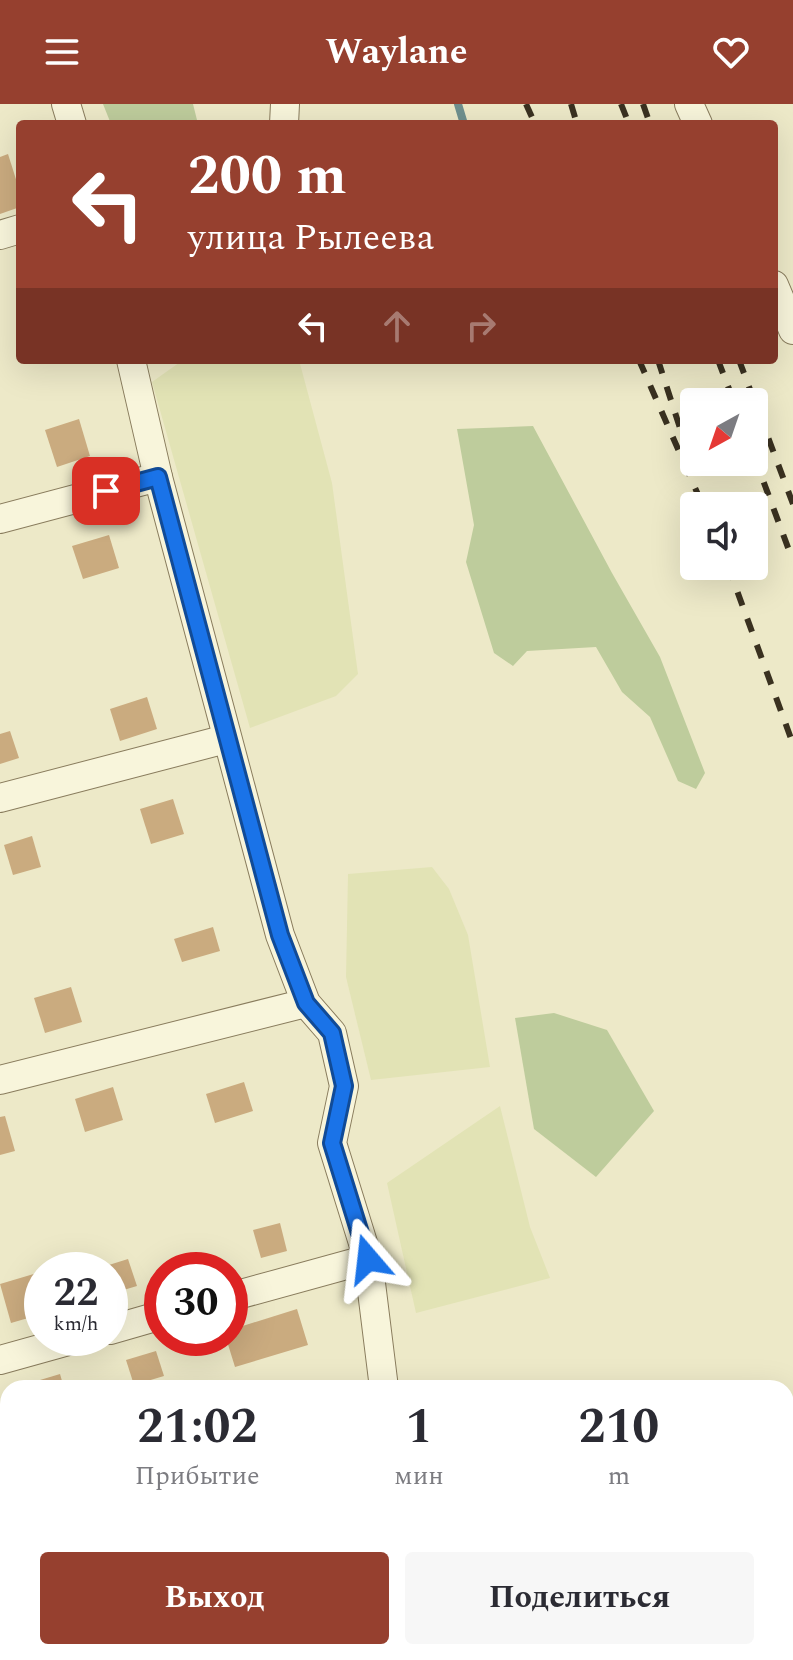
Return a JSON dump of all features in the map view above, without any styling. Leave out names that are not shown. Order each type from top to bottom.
[{"type":"street","points":[[778,294],[793,330]]},
{"type":"street","points":[[132,364],[158,477],[280,935],[306,1003],[332,1033],[344,1086],[332,1143],[368,1259],[383,1380]]},
{"type":"street","points":[[0,519],[158,477]]},
{"type":"street","points":[[0,798],[226,739]]},
{"type":"street","points":[[0,1080],[306,1003]]},
{"type":"street","points":[[248,1292],[368,1259]]},
{"type":"street","points":[[0,1360],[24,1353]]},
{"type":"green space","points":[[103,104],[193,104],[197,120],[109,120]]},
{"type":"green space","points":[[177,364],[300,364],[332,483],[358,674],[336,696],[250,728],[152,382]]},
{"type":"green space","points":[[533,426],[660,657],[705,773],[696,789],[678,781],[650,717],[622,692],[596,647],[527,651],[513,666],[494,653],[466,562],[474,525],[457,429]]},
{"type":"green space","points":[[432,867],[449,889],[468,935],[490,1067],[371,1080],[346,977],[348,874]]},
{"type":"green space","points":[[554,1013],[607,1030],[654,1111],[596,1177],[534,1129],[515,1018]]},
{"type":"green space","points":[[500,1106],[530,1227],[550,1278],[416,1313],[387,1183]]},
{"type":"building","points":[[8,154],[16,179],[16,208],[0,214],[0,157]]},
{"type":"building","points":[[79,419],[90,456],[57,467],[45,430]]},
{"type":"building","points":[[109,535],[119,568],[83,579],[72,546]]},
{"type":"building","points":[[147,697],[157,729],[120,741],[110,709]]},
{"type":"building","points":[[10,731],[19,758],[0,764],[0,734]]},
{"type":"building","points":[[173,799],[184,834],[151,844],[140,809]]},
{"type":"building","points":[[32,836],[41,867],[13,875],[4,845]]},
{"type":"building","points":[[213,927],[220,951],[182,962],[174,939]]},
{"type":"building","points":[[71,987],[82,1022],[45,1033],[34,998]]},
{"type":"building","points":[[244,1082],[253,1111],[215,1123],[206,1094]]},
{"type":"building","points":[[113,1087],[123,1120],[85,1132],[75,1099]]},
{"type":"building","points":[[5,1116],[15,1151],[0,1155],[0,1117]]},
{"type":"building","points":[[280,1223],[287,1251],[261,1258],[253,1230]]},
{"type":"building","points":[[128,1259],[137,1286],[128,1289]]},
{"type":"building","points":[[24,1277],[24,1319],[11,1323],[0,1284]]},
{"type":"building","points":[[297,1309],[308,1345],[235,1367],[232,1356],[248,1356],[248,1324]]},
{"type":"building","points":[[144,1355],[158,1356],[164,1376],[132,1380],[126,1360]]},
{"type":"building","points":[[60,1374],[62,1380],[40,1380]]},
{"type":"waterway","points":[[458,104],[463,120]]},
{"type":"railway","points":[[526,104],[533,120]]},
{"type":"railway","points":[[571,104],[576,120]]},
{"type":"railway","points":[[621,104],[627,120]]},
{"type":"railway","points":[[643,104],[649,120]]},
{"type":"railway","points":[[641,364],[697,492]]},
{"type":"railway","points":[[659,364],[680,428]]},
{"type":"railway","points":[[720,364],[729,388]]},
{"type":"railway","points":[[740,364],[793,504]]},
{"type":"railway","points":[[761,476],[793,561]]},
{"type":"railway","points":[[733,580],[793,744]]},
{"type":"route","points":[[106,491],[158,477],[280,935],[306,1003],[332,1033],[344,1086],[332,1143],[368,1259]]}]
